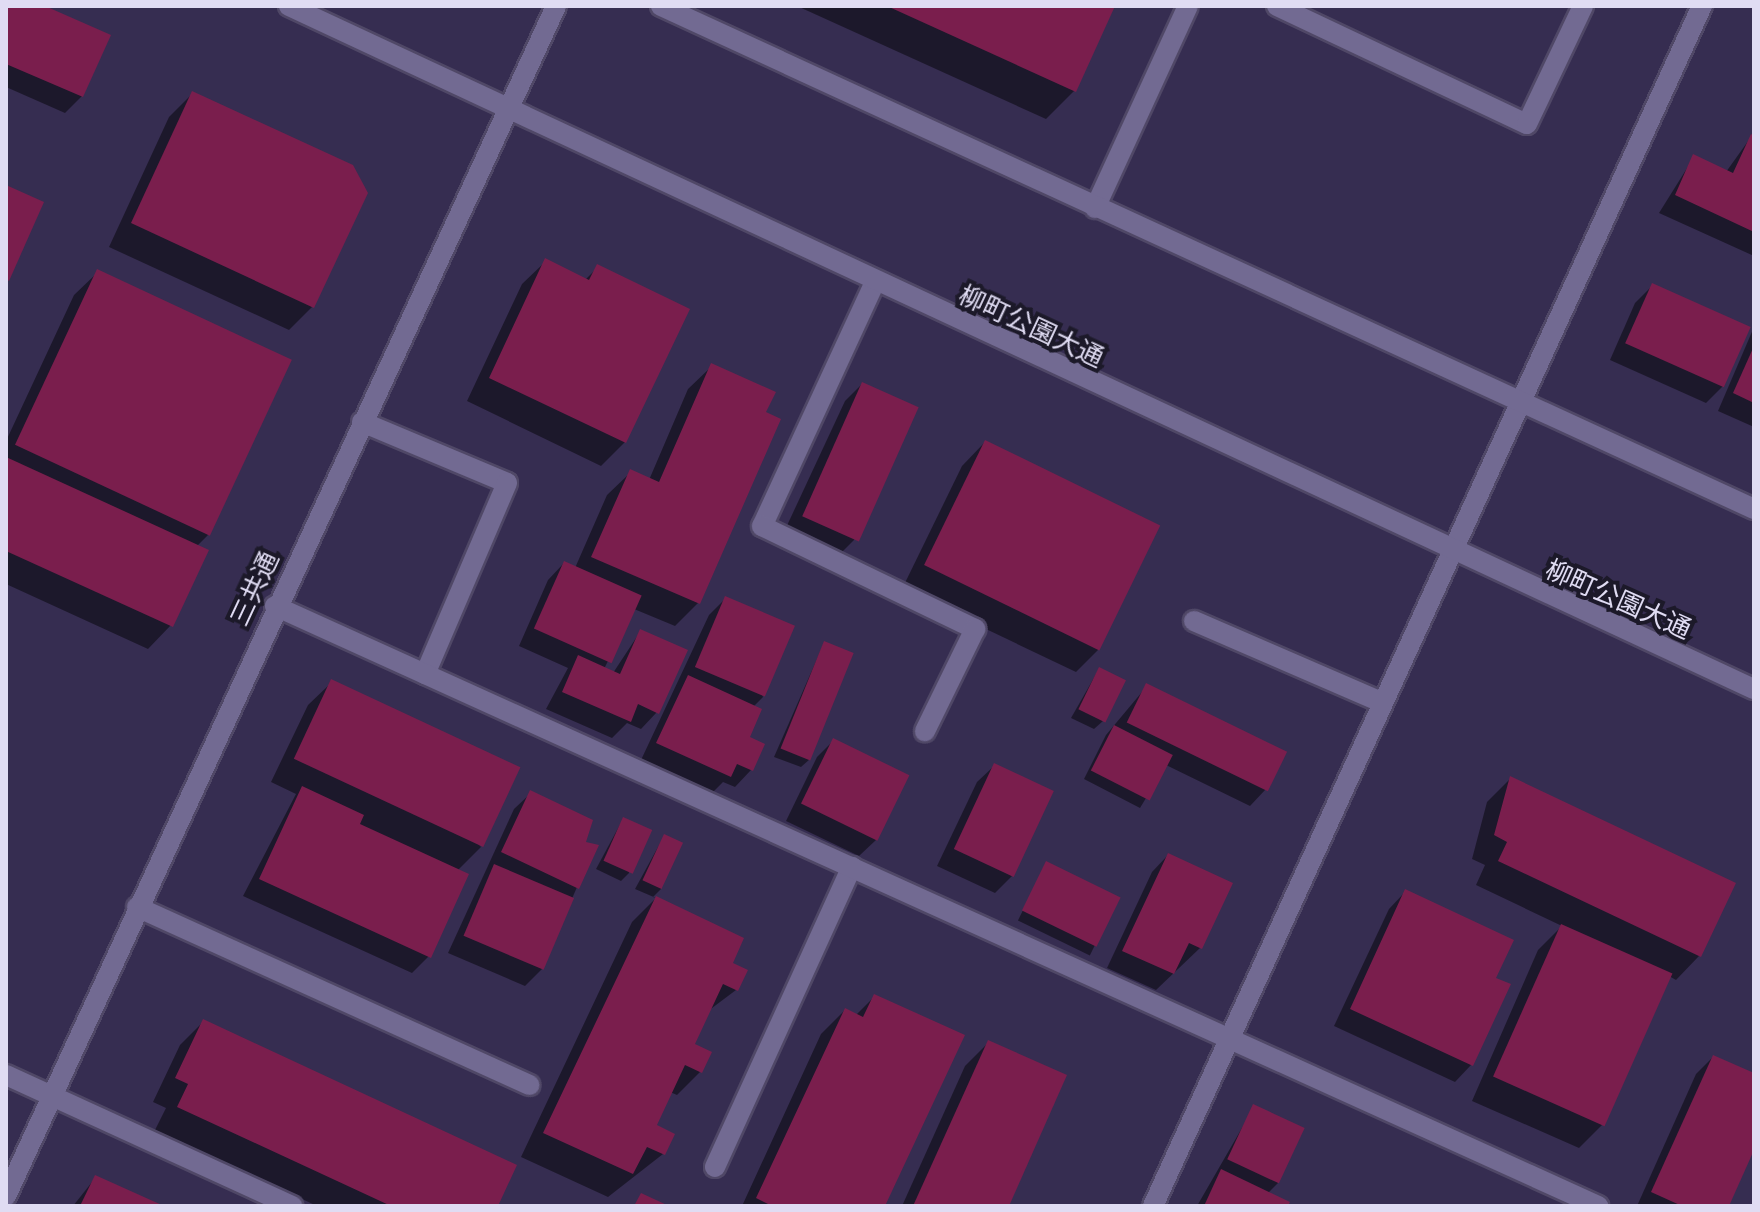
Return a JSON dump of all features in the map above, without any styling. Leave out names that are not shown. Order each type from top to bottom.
[{"type":"street","name":"柳町公園大通","points":[[289,6],[1449,553],[1754,689]]},
{"type":"street","name":"三共通","points":[[6,1196],[275,606],[556,6]]},
{"type":"street","points":[[661,6],[1517,405],[1754,509]]},
{"type":"street","points":[[1095,208],[1188,6]]},
{"type":"street","points":[[1277,6],[1527,124],[1576,8]]},
{"type":"street","points":[[1153,1206],[1449,553],[1702,6]]},
{"type":"street","points":[[875,282],[762,526],[975,629],[925,731]]},
{"type":"street","points":[[362,422],[507,483],[425,674]]},
{"type":"street","points":[[275,606],[1598,1206]]},
{"type":"street","points":[[1194,621],[1381,702]]},
{"type":"street","points":[[715,1167],[852,867]]},
{"type":"street","points":[[137,907],[530,1085]]},
{"type":"street","points":[[6,1075],[292,1206]]},
{"type":"building","points":[[6,6],[45,6],[111,35],[83,97],[6,64]]},
{"type":"building","points":[[887,6],[1115,6],[1076,92]]},
{"type":"building","points":[[192,91],[353,165],[368,193],[314,308],[131,223]]},
{"type":"building","points":[[1751,134],[1754,136],[1754,232],[1675,195],[1693,154],[1733,173]]},
{"type":"building","points":[[6,185],[44,202],[9,281],[6,279]]},
{"type":"building","points":[[545,258],[589,280],[597,264],[690,309],[626,443],[489,378]]},
{"type":"building","points":[[97,269],[292,360],[210,536],[15,445]]},
{"type":"building","points":[[1652,283],[1751,327],[1724,387],[1625,343]]},
{"type":"building","points":[[1754,346],[1754,403],[1733,393]]},
{"type":"building","points":[[711,363],[776,392],[766,412],[781,419],[700,604],[591,557],[630,469],[659,482]]},
{"type":"building","points":[[862,382],[919,407],[859,542],[802,516]]},
{"type":"building","points":[[985,440],[1160,525],[1099,650],[924,565]]},
{"type":"building","points":[[6,457],[209,550],[173,627],[6,551]]},
{"type":"building","points":[[564,561],[642,596],[612,663],[534,629]]},
{"type":"building","points":[[725,596],[795,626],[765,697],[695,667]]},
{"type":"building","points":[[640,629],[688,650],[659,714],[638,704],[631,722],[562,692],[578,655],[620,674]]},
{"type":"building","points":[[824,641],[854,653],[810,761],[781,749]]},
{"type":"building","points":[[1099,667],[1126,680],[1105,722],[1078,709]]},
{"type":"building","points":[[688,675],[762,709],[750,737],[765,744],[753,771],[737,764],[731,777],[656,743]]},
{"type":"building","points":[[331,679],[520,767],[483,847],[294,759]]},
{"type":"building","points":[[1146,683],[1287,752],[1268,791],[1127,723]]},
{"type":"building","points":[[1114,725],[1173,755],[1150,800],[1091,770]]},
{"type":"building","points":[[833,738],[909,775],[877,841],[801,804]]},
{"type":"building","points":[[994,763],[1054,791],[1014,877],[954,849]]},
{"type":"building","points":[[1510,776],[1736,883],[1701,957],[1498,861],[1507,842],[1494,835]]},
{"type":"building","points":[[302,786],[364,815],[360,824],[469,874],[431,958],[259,879]]},
{"type":"building","points":[[530,790],[593,820],[586,842],[599,845],[579,889],[501,852]]},
{"type":"building","points":[[623,817],[652,830],[633,874],[603,861]]},
{"type":"building","points":[[664,834],[683,843],[661,889],[642,880]]},
{"type":"building","points":[[1168,853],[1233,883],[1202,949],[1189,943],[1174,974],[1122,951]]},
{"type":"building","points":[[1046,861],[1121,897],[1096,947],[1022,910]]},
{"type":"building","points":[[494,864],[574,898],[544,970],[464,936]]},
{"type":"building","points":[[1405,889],[1514,940],[1496,978],[1511,984],[1473,1066],[1350,1009]]},
{"type":"building","points":[[656,896],[744,938],[733,963],[748,970],[738,991],[723,984],[695,1044],[712,1052],[702,1073],[685,1065],[657,1125],[675,1134],[665,1155],[647,1147],[633,1174],[543,1133]]},
{"type":"building","points":[[1561,924],[1672,974],[1605,1126],[1493,1077]]},
{"type":"building","points":[[874,994],[965,1035],[885,1206],[772,1206],[756,1198],[845,1008],[863,1017]]},
{"type":"building","points":[[203,1019],[517,1165],[498,1206],[391,1206],[177,1107],[188,1084],[175,1078]]},
{"type":"building","points":[[988,1040],[1067,1075],[1009,1206],[913,1206]]},
{"type":"building","points":[[1713,1055],[1754,1073],[1754,1150],[1729,1206],[1682,1206],[1651,1192]]},
{"type":"building","points":[[1253,1104],[1305,1128],[1279,1183],[1227,1159]]},
{"type":"building","points":[[1221,1169],[1290,1202],[1288,1206],[1204,1206]]},
{"type":"building","points":[[95,1175],[164,1206],[80,1206]]},
{"type":"building","points":[[641,1193],[669,1206],[634,1206]]}]
